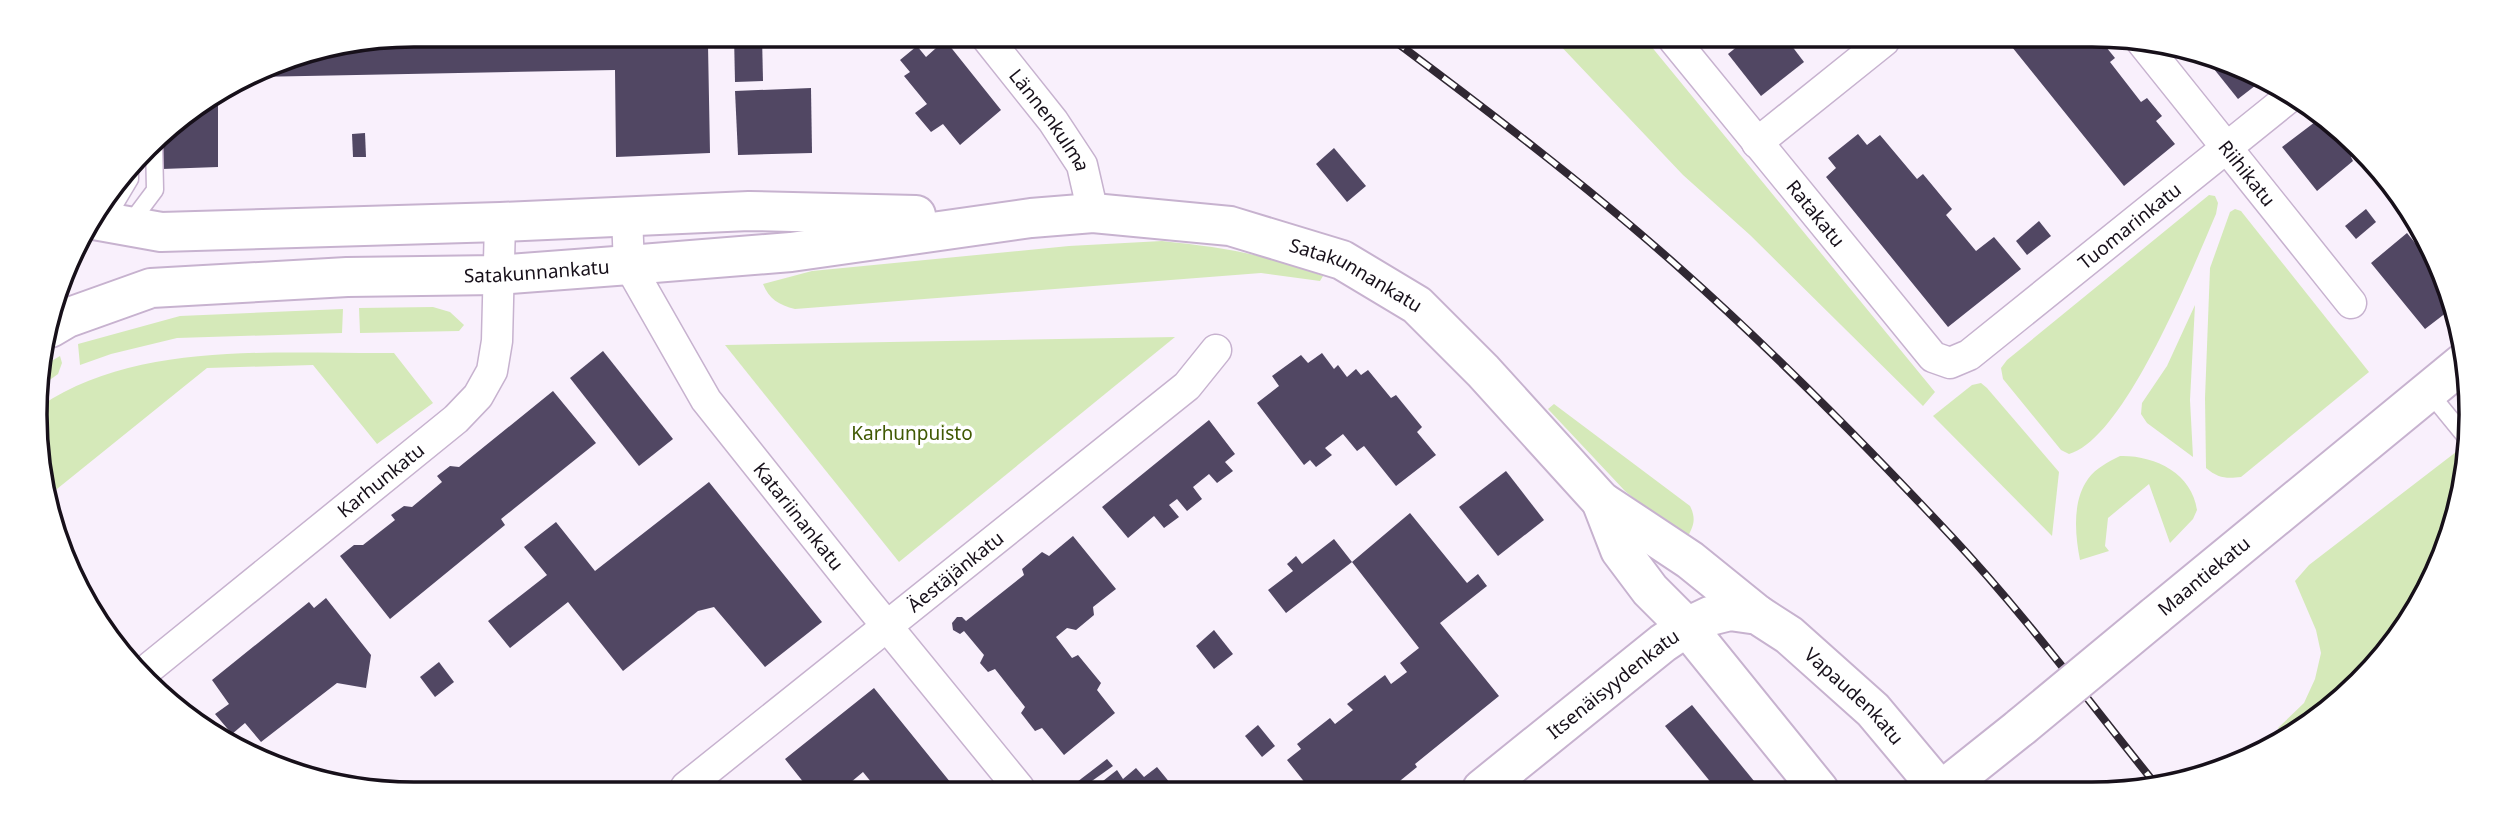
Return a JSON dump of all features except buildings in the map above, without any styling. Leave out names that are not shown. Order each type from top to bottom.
[{"type":"street","name":"Lännenkulma","points":[[994,47],[1053,121],[1082,165],[1093,214]]},
{"type":"street","name":"Ratakatu","points":[[1680,47],[1933,357],[1950,363],[1969,355]]},
{"type":"street","points":[[1757,143],[1877,47]]},
{"type":"street","name":"Riihikatu","points":[[2150,52],[2351,303]]},
{"type":"street","name":"Tuomarinkatu","points":[[1969,355],[2284,101]]},
{"type":"street","name":"Satakunnankatu","points":[[109,223],[161,232],[749,211],[1031,218]]},
{"type":"street","name":"Satakunnankatu","points":[[59,323],[150,288],[347,277],[497,275],[629,265],[791,252],[1031,218],[1093,214],[1230,226],[1342,260],[1417,305],[1483,371],[1601,501],[1690,560],[1758,615]]},
{"type":"street","name":"Katariinankatu","points":[[627,217],[629,265],[706,400],[1014,782]]},
{"type":"street","name":"Karhunkatu","points":[[149,668],[456,419],[478,396],[492,371],[497,341],[499,222]]},
{"type":"street","name":"Äestäjänkatu","points":[[692,782],[1186,386],[1216,349]]},
{"type":"street","name":"Maantiekatu","points":[[1951,782],[2456,368]]},
{"type":"street","name":"Satakunnankatu","points":[[1601,501],[1620,550],[1650,590],[1687,627]]},
{"type":"street","name":"Itsenäisyydenkatu","points":[[1491,782],[1663,643],[1687,627],[1730,611],[1758,615]]},
{"type":"street","name":"Vapaudenkatu","points":[[1758,615],[1789,635],[1873,710],[1934,782]]},
{"type":"street","points":[[1687,627],[1813,782]]},
{"type":"lane","points":[[109,223],[155,190],[154,156]]},
{"type":"lane","points":[[109,223],[126,187]]},
{"type":"lane","points":[[2428,391],[2458,428]]},
{"type":"green space","points":[[1562,47],[1652,47],[1935,392],[1923,406],[1750,235],[1683,175]]},
{"type":"green space","points":[[2209,195],[2215,196],[2218,203],[2216,214],[2174,309],[2134,385],[2112,418],[2090,442],[2069,454],[2061,450],[2003,379],[2001,368],[2007,360]]},
{"type":"green space","points":[[2235,209],[2241,211],[2369,372],[2241,477],[2231,478],[2218,476],[2206,468],[2205,398],[2210,268],[2230,212]]},
{"type":"green space","points":[[1162,241],[1243,252],[1323,276],[1320,281],[1261,273],[795,309],[775,301],[763,284],[812,271],[1069,246]]},
{"type":"green space","points":[[2195,305],[2190,400],[2193,457],[2147,423],[2141,414],[2142,403],[2167,366]]},
{"type":"green space","points":[[433,307],[450,312],[464,325],[459,331],[360,333],[359,308]]},
{"type":"green space","points":[[343,309],[342,333],[177,338],[111,354],[80,365],[78,344],[180,316]]},
{"type":"green space","name":"Karhunpuisto","points":[[1175,337],[899,562],[725,345]]},
{"type":"green space","points":[[258,353],[394,353],[433,403],[377,444],[313,365],[207,368],[55,490],[48,439],[47,402],[79,385],[121,370],[165,360]]},
{"type":"green space","points":[[60,356],[62,363],[58,374],[49,381],[50,367],[51,361]]},
{"type":"green space","points":[[1981,383],[2059,472],[2052,536],[1933,416],[1972,385]]},
{"type":"green space","points":[[1554,404],[1690,506],[1693,523],[1686,540],[1625,491],[1548,409]]},
{"type":"green space","points":[[2457,453],[2452,486],[2439,533],[2421,577],[2397,619],[2368,657],[2334,691],[2280,730],[2278,728],[2304,703],[2315,679],[2321,653],[2316,630],[2295,581],[2309,565]]},
{"type":"green space","points":[[2120,456],[2158,463],[2179,476],[2194,497],[2197,510],[2193,519],[2170,543],[2149,484],[2108,518],[2105,546],[2109,551],[2080,560],[2076,518],[2079,497],[2088,479],[2095,472]]},
{"type":"railway","points":[[1403,47],[1607,206],[1675,264],[1782,363],[1978,566],[2150,777]]}]
